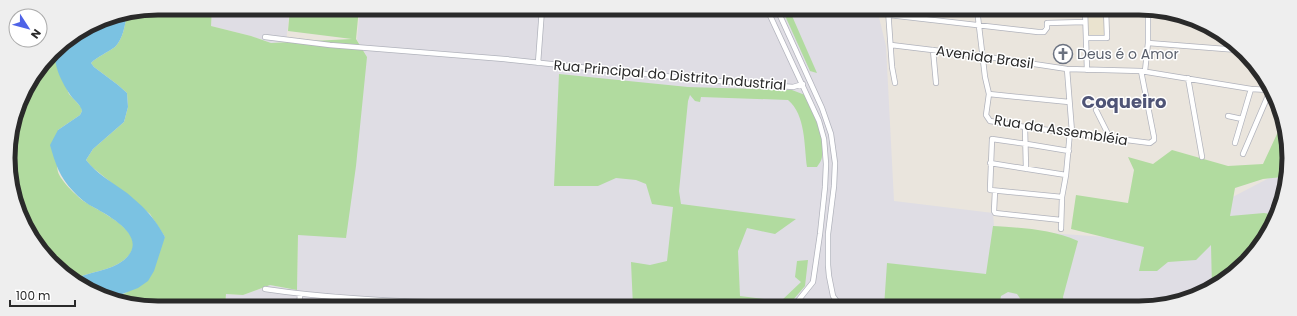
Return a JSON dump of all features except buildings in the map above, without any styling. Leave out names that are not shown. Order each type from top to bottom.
[{"type":"street","points":[[538,63],[541,15]]},
{"type":"street","points":[[770,15],[803,84],[819,121],[824,139],[826,164],[825,187],[813,282],[798,301]]},
{"type":"street","points":[[780,15],[822,108],[831,134],[834,163],[834,186],[828,234],[828,265],[833,296],[837,301]]},
{"type":"street","points":[[895,83],[892,67],[889,15],[1038,32],[1044,32],[1047,28],[1047,23],[1085,22]]},
{"type":"street","points":[[978,15],[986,86],[989,94],[1069,102]]},
{"type":"street","points":[[1085,15],[1087,70]]},
{"type":"street","points":[[1086,38],[1107,38],[1106,15]]},
{"type":"street","points":[[1143,71],[1148,43],[1148,15]]},
{"type":"street","name":"Rua Principal do Distrito Industrial","points":[[265,37],[330,45],[504,59],[693,79],[793,87],[803,84]]},
{"type":"street","points":[[1148,43],[1232,50]]},
{"type":"street","name":"Avenida Brasil","points":[[891,45],[982,56],[1067,69],[1143,71],[1264,89]]},
{"type":"street","points":[[933,50],[936,83]]},
{"type":"street","points":[[1061,229],[1062,197],[1071,132],[1067,69]]},
{"type":"street","name":"Rua da Assembléia","points":[[989,94],[986,115],[988,119],[994,122],[1150,143],[1154,140],[1154,137],[1143,71]]},
{"type":"street","points":[[1188,78],[1202,157]]},
{"type":"street","points":[[1235,143],[1251,88]]},
{"type":"street","points":[[1243,154],[1267,96]]},
{"type":"street","points":[[1096,110],[1110,138]]},
{"type":"street","points":[[1228,116],[1242,119]]},
{"type":"street","points":[[1026,126],[1026,169]]},
{"type":"street","points":[[1062,197],[990,190],[992,139],[1068,152]]},
{"type":"street","points":[[826,164],[834,163]]},
{"type":"street","points":[[990,163],[1066,175]]},
{"type":"street","points":[[995,191],[995,213],[1061,220]]},
{"type":"street","points":[[265,289],[300,294],[395,301]]},
{"type":"street","points":[[299,301],[300,294]]},
{"type":"shaded area","points":[[212,15],[289,15],[286,42],[271,43],[251,36],[211,26]]},
{"type":"shaded area","points":[[359,15],[878,15],[886,46],[894,201],[993,213],[994,226],[1062,234],[1150,240],[1275,175],[1281,177],[1271,213],[1263,230],[1247,252],[1233,266],[1210,282],[1194,290],[1158,300],[376,301],[376,296],[376,301],[225,301],[226,294],[243,295],[270,285],[297,290],[298,235],[367,57],[357,40]]},
{"type":"shaded area","points":[[1087,15],[1105,15],[1106,36],[1087,36]]},
{"type":"green space","points":[[212,15],[211,26],[251,36],[271,43],[352,39],[288,31],[289,15],[358,15],[356,39],[367,57],[356,166],[346,238],[298,235],[297,290],[270,285],[243,295],[226,294],[225,301],[149,301],[119,295],[126,293],[165,237],[150,214],[92,167],[86,160],[93,149],[124,122],[128,107],[127,93],[91,63],[115,47],[118,44],[126,19],[139,16]]},
{"type":"green space","points":[[785,15],[792,15],[817,73],[810,71]]},
{"type":"green space","points":[[55,59],[69,94],[81,107],[82,111],[80,115],[58,130],[58,172],[65,183],[82,200],[121,224],[129,232],[133,241],[132,250],[124,260],[112,267],[79,277],[64,266],[50,252],[34,230],[26,213],[16,177],[15,149],[20,121],[34,86]]},
{"type":"green space","points":[[559,74],[688,87],[792,90],[805,95],[818,125],[822,141],[823,149],[820,162],[817,167],[807,167],[801,122],[794,106],[788,100],[701,97],[700,102],[695,101],[690,95],[688,101],[679,191],[681,204],[796,219],[775,234],[747,228],[738,251],[740,296],[781,301],[633,301],[631,262],[650,265],[667,261],[673,207],[652,204],[646,184],[636,180],[616,178],[598,186],[554,186]]},
{"type":"green space","points":[[1279,130],[1282,149],[1281,177],[1263,179],[1235,188],[1230,216],[1264,213],[1270,214],[1263,230],[1247,252],[1233,266],[1212,281],[1211,245],[1196,260],[1168,262],[1157,271],[1139,271],[1144,247],[1071,229],[1076,195],[1128,203],[1134,170],[1128,157],[1153,164],[1172,150],[1228,166],[1263,164]]},
{"type":"green space","points":[[993,226],[1026,228],[1057,234],[1078,241],[1063,297],[1064,301],[1022,301],[1017,294],[1008,292],[1001,296],[1000,301],[884,301],[887,263],[986,274]]},
{"type":"green space","points":[[808,260],[805,286],[792,301],[781,301],[801,282],[795,277],[797,261]]},
{"type":"water","points":[[126,19],[118,44],[91,63],[127,93],[128,107],[124,122],[93,149],[86,160],[100,174],[127,193],[144,208],[153,218],[165,237],[154,271],[148,281],[138,288],[119,295],[103,290],[79,277],[118,264],[131,252],[133,244],[125,229],[110,217],[89,205],[75,194],[58,170],[50,145],[58,130],[80,115],[82,111],[80,106],[66,88],[57,69],[55,59],[64,50],[86,34],[103,26]]},
{"type":"place","name":"Deus é o Amor","points":[[1063,54]]},
{"type":"district","name":"Coqueiro","points":[[1124,102]]}]
